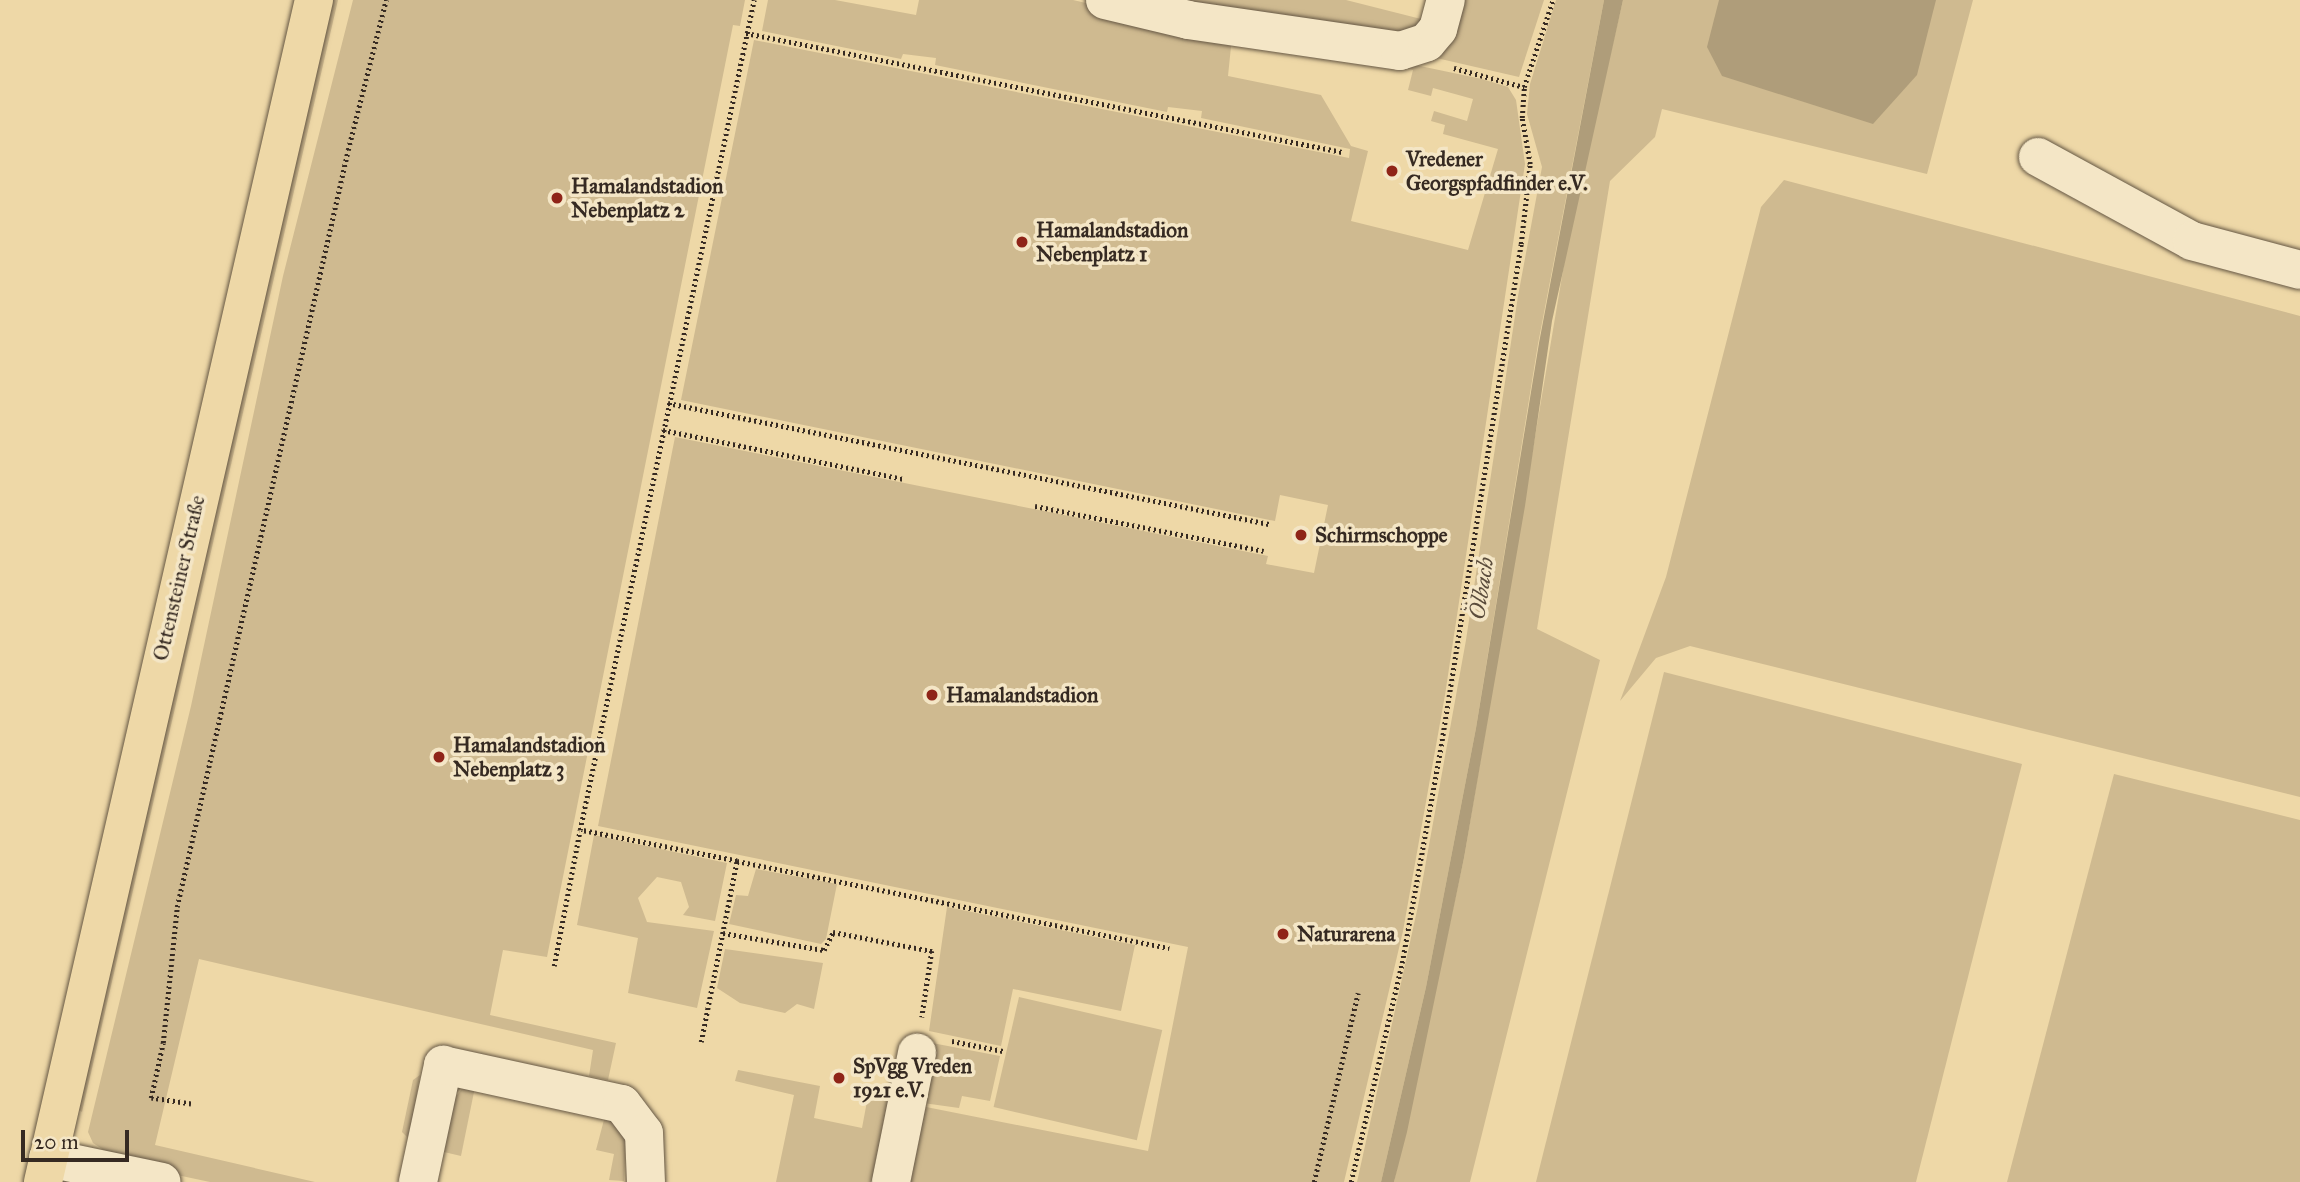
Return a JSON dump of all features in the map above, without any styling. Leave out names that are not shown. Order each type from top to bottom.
[{"type":"main road","name":"Ottensteiner Straße","points":[[46,1170],[314,0]]},
{"type":"street","points":[[1105,0],[1188,20],[1415,49],[1438,29],[1446,0]]},
{"type":"street","points":[[2038,157],[2192,241],[2300,270]]},
{"type":"street","points":[[891,1182],[927,1038]]},
{"type":"street","points":[[418,1182],[443,1065],[622,1104],[644,1133],[646,1182]]},
{"type":"street","name":"Ottensteiner Straße","points":[[46,1170],[162,1182]]},
{"type":"path","points":[[191,1104],[151,1098],[163,1043],[177,907],[348,150],[386,0]]},
{"type":"path","points":[[554,966],[668,403],[754,0]]},
{"type":"path","points":[[1351,1182],[1402,963],[1460,632],[1524,217],[1530,164],[1522,118],[1524,86],[1553,0]]},
{"type":"path","points":[[746,33],[1342,152]]},
{"type":"path","points":[[1415,49],[1427,60],[1524,86]]},
{"type":"path","points":[[668,403],[1269,524]]},
{"type":"path","points":[[663,429],[903,479]]},
{"type":"path","points":[[1035,506],[1264,551]]},
{"type":"path","points":[[580,830],[1169,948]]},
{"type":"path","points":[[701,1042],[737,861]]},
{"type":"path","points":[[723,933],[824,950],[833,932],[932,951],[927,1038],[1003,1051]]},
{"type":"path","points":[[1314,1182],[1358,993]]},
{"type":"shaded area","points":[[332,0],[338,0],[82,1112],[79,1110]]},
{"type":"shaded area","points":[[353,0],[745,0],[740,26],[733,25],[547,957],[503,950],[490,1015],[616,1043],[608,1080],[589,1076],[593,1050],[199,959],[155,1145],[315,1182],[210,1182],[125,1164],[93,1143],[88,1132],[191,706],[283,276]]},
{"type":"shaded area","points":[[768,0],[835,0],[916,15],[919,0],[1073,0],[1232,37],[1228,76],[1321,95],[1351,146],[1368,151],[1351,221],[1468,250],[1498,149],[1443,134],[1445,125],[1431,121],[1434,111],[1467,121],[1473,99],[1433,88],[1431,96],[1408,90],[1413,70],[1334,48],[1482,79],[1508,87],[1516,100],[1525,164],[1445,695],[1403,931],[1344,1182],[900,1182],[916,1105],[1148,1151],[1188,947],[598,826],[675,437],[1268,556],[1266,564],[1314,573],[1328,505],[1280,495],[1275,521],[681,400],[754,40],[1349,158],[1350,149],[1201,118],[1202,111],[1168,107],[1167,112],[935,65],[936,58],[903,54],[901,59],[762,31]]},
{"type":"shaded area","points":[[1139,0],[1346,0],[1425,20],[1410,39]]},
{"type":"shaded area","points":[[1456,0],[1544,0],[1519,77],[1432,57]]},
{"type":"shaded area","points":[[1556,0],[1604,0],[1538,344],[1476,728],[1426,987],[1381,1182],[1357,1182],[1418,906],[1466,640],[1518,296],[1542,167],[1527,114],[1530,84]]},
{"type":"shaded area","points":[[1604,0],[1623,0],[1552,321],[1525,506],[1464,858],[1407,1132],[1394,1182],[1381,1182],[1426,987],[1476,728],[1539,343]]},
{"type":"shaded area","points":[[1623,0],[1973,0],[1927,174],[1662,109],[1655,137],[1610,181],[1537,629],[1600,660],[1470,1182],[1394,1182],[1464,858],[1571,223]]},
{"type":"shaded area","points":[[1719,0],[1936,0],[1917,75],[1873,124],[1722,76],[1707,47]]},
{"type":"shaded area","points":[[1784,180],[2300,316],[2300,797],[1690,646],[1656,658],[1620,701],[1666,577],[1761,207]]},
{"type":"shaded area","points":[[1664,672],[2022,764],[1916,1182],[1536,1182]]},
{"type":"shaded area","points":[[2114,774],[2300,820],[2300,1182],[2007,1182]]},
{"type":"shaded area","points":[[594,835],[727,863],[715,921],[683,915],[689,907],[681,882],[657,877],[638,898],[647,922],[714,931],[697,1008],[628,993],[638,938],[577,925]]},
{"type":"shaded area","points":[[756,869],[837,884],[826,939],[821,944],[729,924],[736,895],[748,896]]},
{"type":"shaded area","points":[[947,907],[1135,945],[1121,1011],[1013,989],[1001,1046],[929,1031]]},
{"type":"shaded area","points":[[725,949],[823,963],[814,1009],[797,1004],[785,1013],[740,1003],[717,988]]},
{"type":"shaded area","points":[[1019,997],[1162,1030],[1137,1140],[994,1107]]},
{"type":"shaded area","points":[[927,1042],[1000,1056],[990,1101],[962,1096],[959,1108],[916,1102]]},
{"type":"shaded area","points":[[738,1070],[820,1086],[814,1118],[862,1128],[868,1096],[899,1102],[882,1182],[776,1182],[794,1095],[735,1081]]},
{"type":"shaded area","points":[[420,1075],[410,1136],[407,1137],[402,1132],[413,1080]]},
{"type":"shaded area","points":[[464,1086],[475,1087],[461,1156],[444,1152],[455,1098]]},
{"type":"shaded area","points":[[605,1116],[626,1133],[624,1181],[609,1180],[614,1154],[596,1150]]},
{"type":"place","name":"Vredener Georgspfadfinder e.V.","points":[[1392,171]]},
{"type":"place","name":"Hamalandstadion Nebenplatz 2","points":[[557,198]]},
{"type":"place","name":"Hamalandstadion Nebenplatz 1","points":[[1022,242]]},
{"type":"place","name":"Schirmschoppe","points":[[1301,535]]},
{"type":"place","name":"Hamalandstadion","points":[[932,695]]},
{"type":"place","name":"Hamalandstadion Nebenplatz 3","points":[[439,757]]},
{"type":"place","name":"Naturarena","points":[[1283,934]]},
{"type":"place","name":"SpVgg Vreden 1921 e.V.","points":[[839,1078]]},
{"type":"water label","name":"Ölbach","points":[[1481,588]]}]
